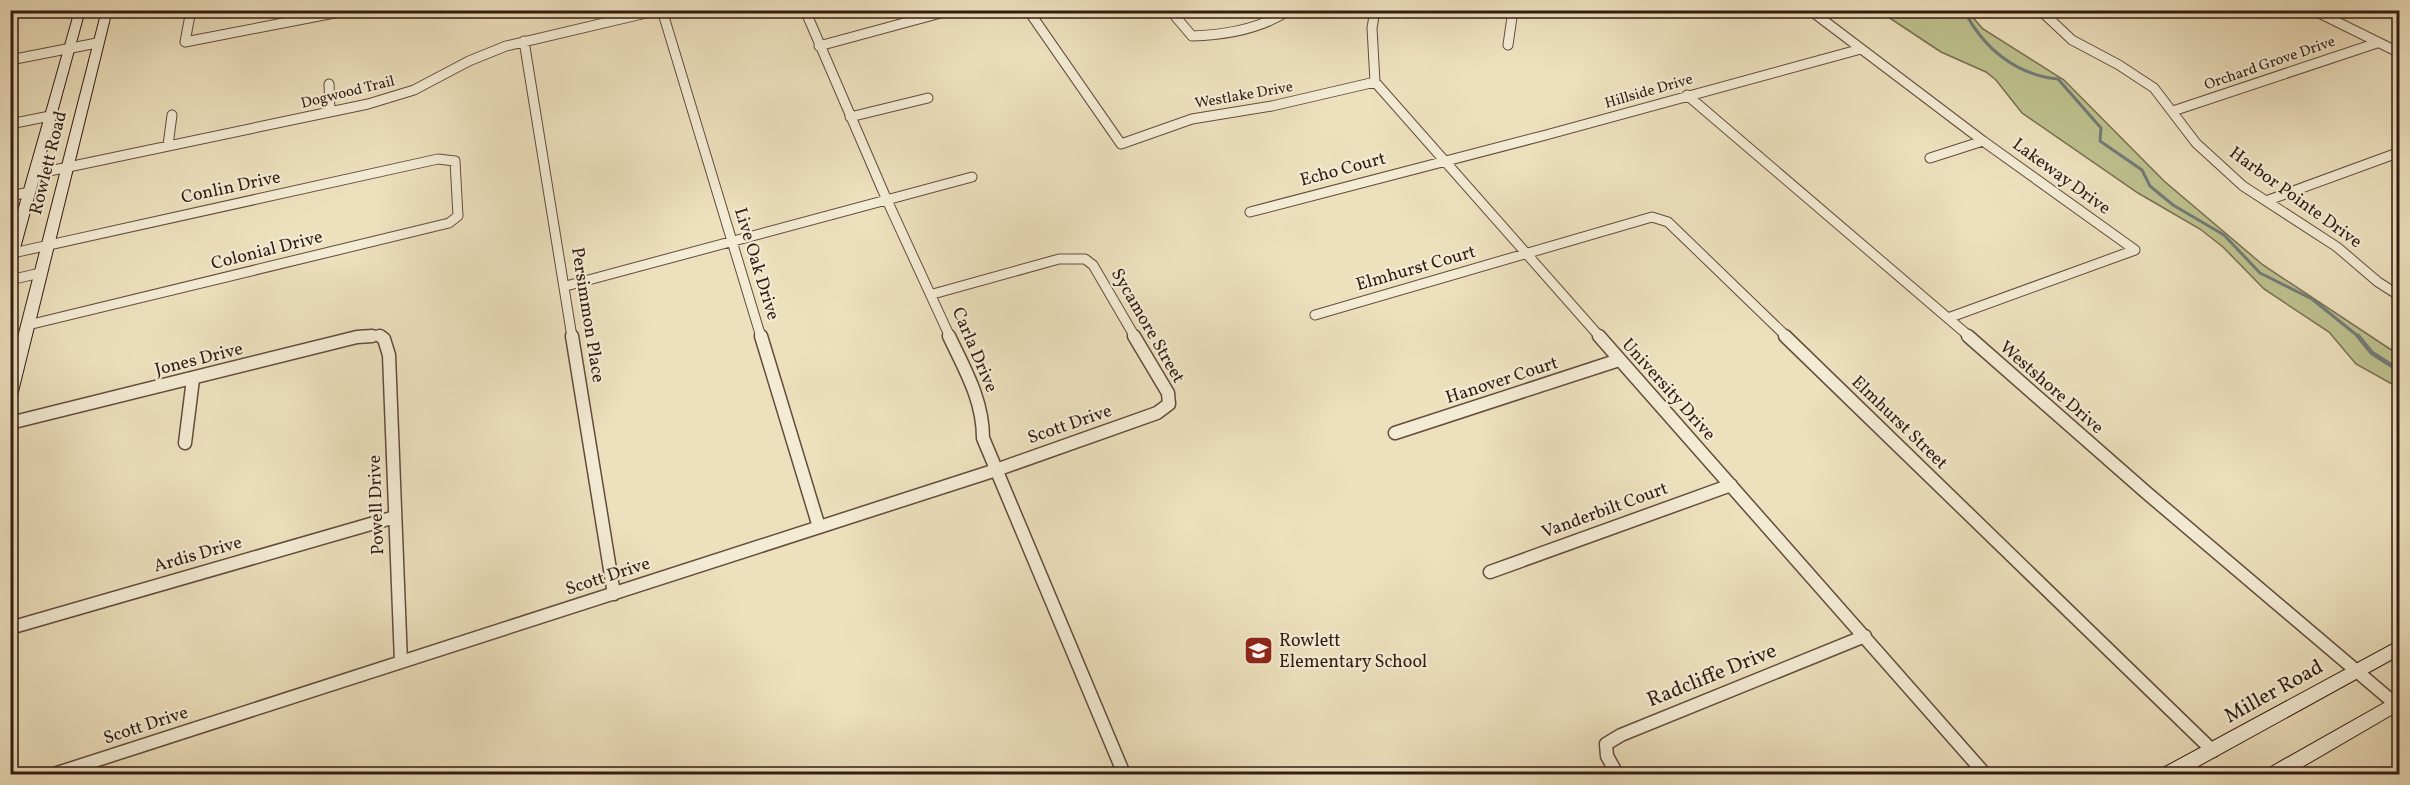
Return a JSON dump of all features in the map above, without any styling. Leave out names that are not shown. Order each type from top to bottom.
[{"type":"main road","name":"Rowlett Road","points":[[12,258],[80,10]]},
{"type":"main road","points":[[97,10],[96,15],[106,15]]},
{"type":"main road","name":"Rowlett Road","points":[[10,396],[97,43],[106,15]]},
{"type":"main road","name":"Miller Road","points":[[2169,774],[2400,648]]},
{"type":"main road","points":[[2275,774],[2398,704]]},
{"type":"street","points":[[191,10],[185,42],[350,10]]},
{"type":"street","name":"Dogwood Trail","points":[[35,174],[385,99],[414,90],[490,51],[661,10]]},
{"type":"street","name":"Live Oak Drive","points":[[661,10],[819,527]]},
{"type":"street","name":"Carla Drive","points":[[805,10],[886,198],[933,294],[975,391],[983,416],[983,438],[1124,774]]},
{"type":"street","points":[[819,46],[951,10]]},
{"type":"street","name":"Westlake Drive","points":[[1028,10],[1121,144],[1192,119],[1272,106],[1375,82]]},
{"type":"street","points":[[1170,10],[1192,36],[1205,36],[1247,28],[1272,20],[1289,10]]},
{"type":"street","points":[[1375,10],[1372,21],[1372,41],[1376,54],[1375,82]]},
{"type":"street","points":[[1508,45],[1513,10]]},
{"type":"street","name":"Lakeway Drive","points":[[1810,10],[1983,141],[2134,250],[1948,318]]},
{"type":"street","name":"Harbor Pointe Drive","points":[[2040,10],[2072,40],[2141,78],[2154,88],[2183,127],[2216,162],[2266,201],[2337,247],[2378,282],[2400,296]]},
{"type":"street","points":[[2313,10],[2400,53]]},
{"type":"street","name":"Persimmon Place","points":[[524,41],[566,286],[614,594]]},
{"type":"street","points":[[10,60],[97,43]]},
{"type":"street","name":"Orchard Grove Drive","points":[[2173,111],[2377,43]]},
{"type":"street","name":"Hillside Drive","points":[[1444,160],[1546,135],[1861,49]]},
{"type":"street","name":"University Drive","points":[[1375,82],[1985,774]]},
{"type":"street","points":[[329,84],[330,112]]},
{"type":"street","name":"Westshore Drive","points":[[1687,95],[1948,318],[2148,494],[2357,672],[2398,704]]},
{"type":"street","points":[[850,117],[928,98]]},
{"type":"street","points":[[168,145],[172,115]]},
{"type":"street","points":[[10,124],[50,116]]},
{"type":"street","points":[[1930,158],[1983,141]]},
{"type":"street","points":[[2266,201],[2400,152]]},
{"type":"street","name":"Conlin Drive","points":[[12,258],[46,246],[438,159],[455,161]]},
{"type":"street","name":"Echo Court","points":[[1250,212],[1444,160]]},
{"type":"street","name":"Colonial Drive","points":[[28,325],[448,223],[458,216],[455,161]]},
{"type":"street","points":[[566,286],[733,242],[886,198],[972,177]]},
{"type":"street","points":[[10,196],[30,192]]},
{"type":"street","name":"Elmhurst Street","points":[[1526,253],[1652,217],[1668,222],[2213,751]]},
{"type":"street","name":"Elmhurst Court","points":[[1315,315],[1526,253]]},
{"type":"street","name":"Sycamore Street","points":[[933,294],[1059,259],[1084,259],[1092,265],[1168,393],[1169,404]]},
{"type":"street","points":[[10,280],[40,273]]},
{"type":"street","name":"Jones Drive","points":[[10,423],[370,334],[379,335],[384,339],[386,348]]},
{"type":"street","name":"Powell Drive","points":[[386,348],[392,417],[400,662]]},
{"type":"street","name":"Hanover Court","points":[[1395,433],[1619,360]]},
{"type":"street","points":[[185,443],[193,379]]},
{"type":"street","name":"Scott Drive","points":[[54,774],[996,470],[1157,413],[1169,404]]},
{"type":"street","name":"Vanderbilt Court","points":[[1490,572],[1731,485]]},
{"type":"street","name":"Ardis Drive","points":[[10,628],[395,517]]},
{"type":"street","name":"Radcliffe Drive","points":[[1617,774],[1607,756],[1606,744],[1621,735],[1865,636]]},
{"type":"green space","points":[[1879,11],[1967,11],[1983,29],[2064,80],[2164,181],[2263,265],[2399,355],[2399,388],[2356,364],[2329,332],[2264,289],[2223,247],[2200,229],[2138,193],[2022,113],[1996,80],[1986,72],[1941,52]]},
{"type":"waterway","points":[[1964,10],[1981,36],[2002,57],[2028,72],[2058,79],[2101,128],[2100,141],[2142,170],[2150,186],[2173,205],[2224,235],[2260,273],[2312,299],[2358,337]]},
{"type":"waterway","points":[[2358,337],[2372,353],[2400,371]]},
{"type":"place","name":"Rowlett Elementary School","points":[[1258,651]]}]
